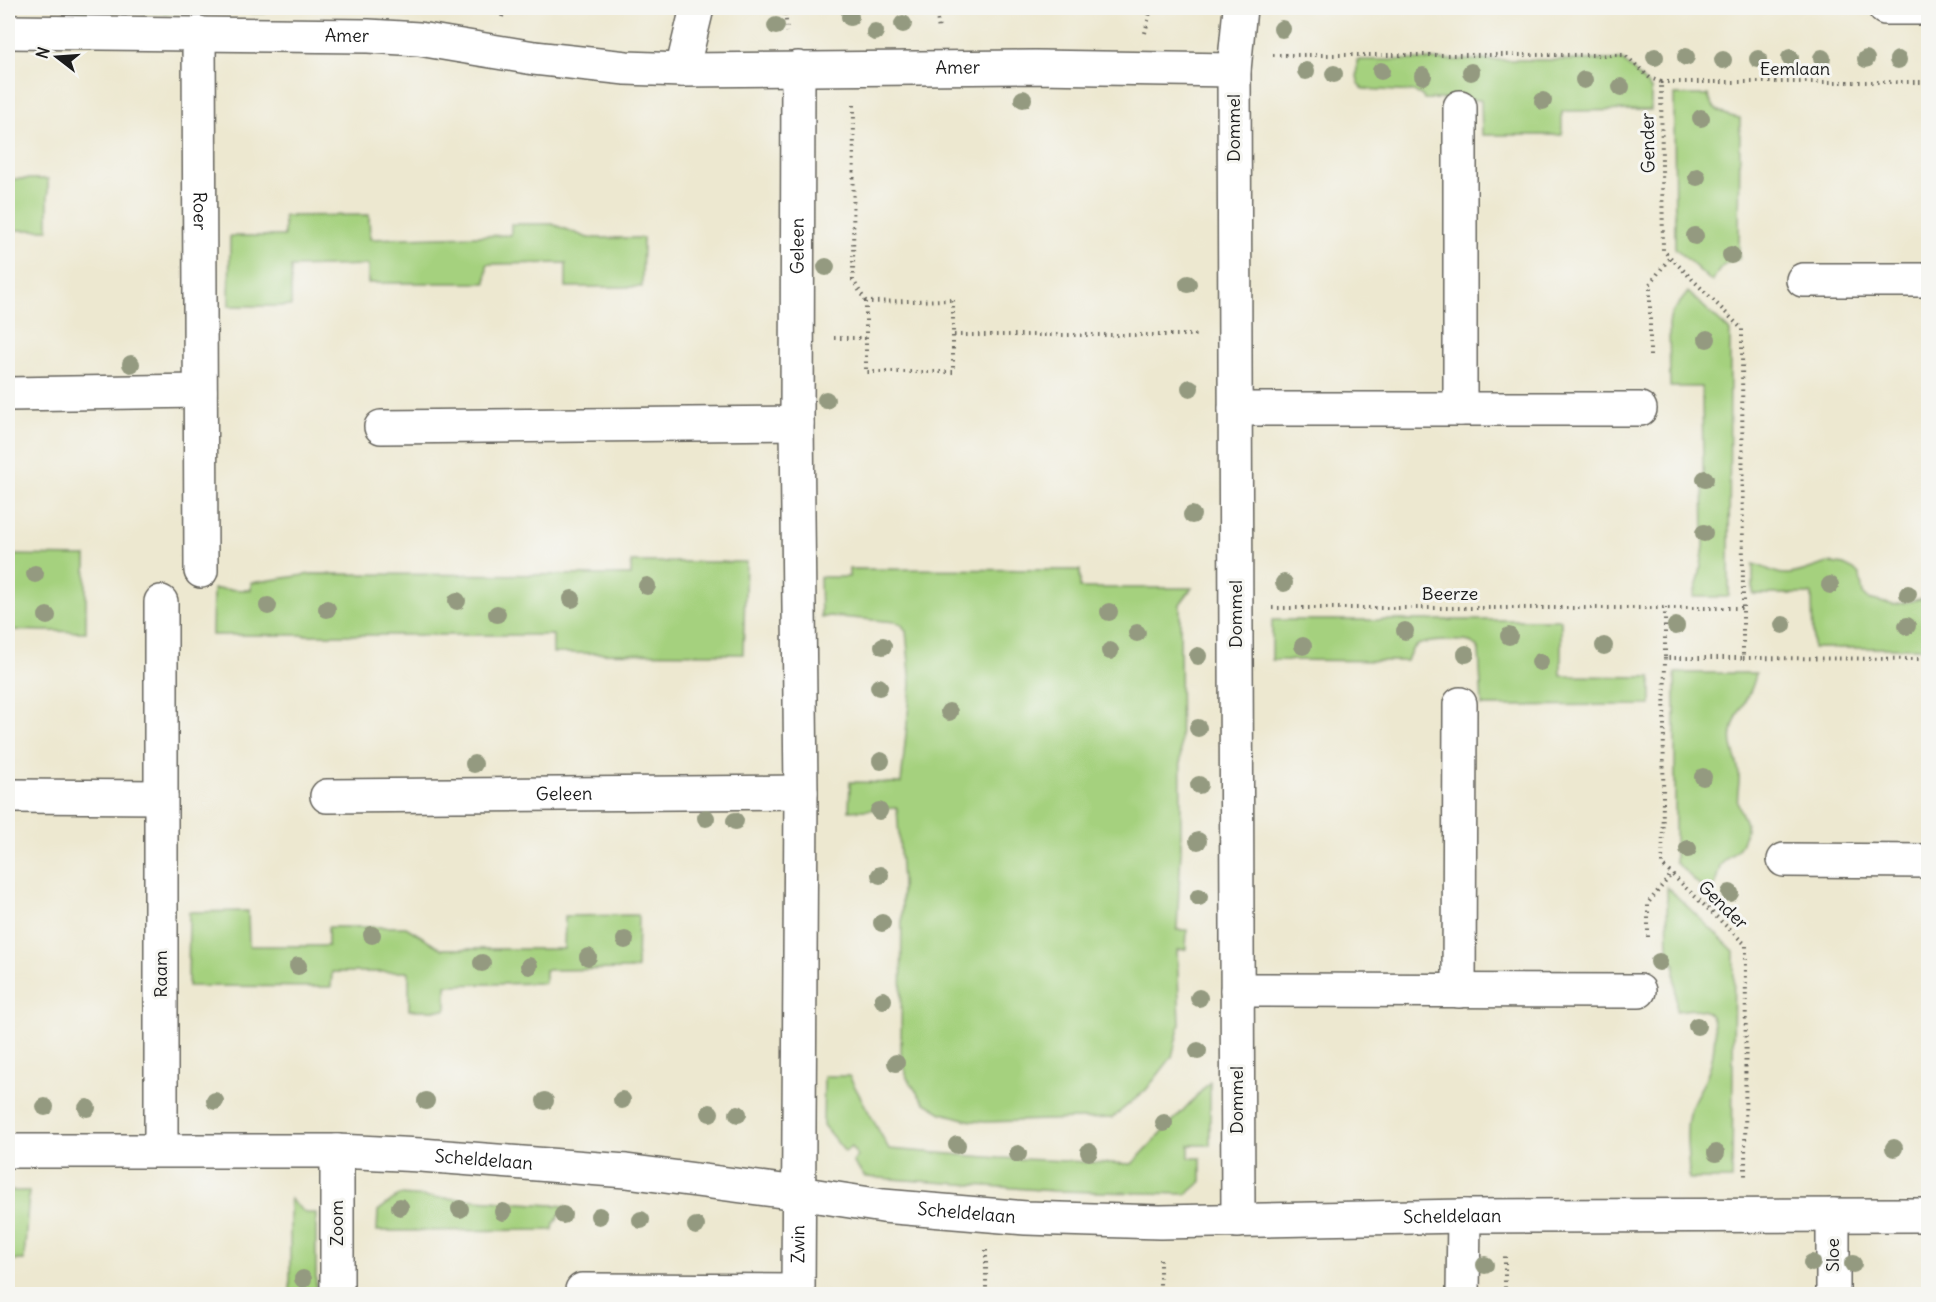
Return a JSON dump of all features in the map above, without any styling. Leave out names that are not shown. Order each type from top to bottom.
[{"type":"street","name":"Amer","points":[[15,8],[8,32],[368,36],[419,39],[583,65],[682,70],[1234,63]]},
{"type":"street","points":[[682,70],[698,8]]},
{"type":"street","name":"Dommel","points":[[1238,1221],[1234,63],[1240,8]]},
{"type":"street","points":[[1885,8],[1929,8]]},
{"type":"street","name":"Roer","points":[[199,33],[201,571]]},
{"type":"street","name":"Geleen","points":[[798,68],[797,423],[801,792],[798,1193]]},
{"type":"street","points":[[1460,107],[1460,409]]},
{"type":"street","points":[[1803,280],[1929,280]]},
{"type":"street","points":[[8,394],[200,391]]},
{"type":"street","points":[[1235,409],[1640,408]]},
{"type":"street","points":[[381,427],[797,423]]},
{"type":"street","name":"Raam","points":[[161,602],[161,1150]]},
{"type":"street","points":[[1460,704],[1460,990]]},
{"type":"street","name":"Geleen","points":[[327,796],[801,792]]},
{"type":"street","points":[[8,796],[161,797]]},
{"type":"street","points":[[1784,860],[1929,861]]},
{"type":"street","points":[[1237,990],[1639,991]]},
{"type":"street","name":"Scheldelaan","points":[[8,1151],[337,1151],[421,1155],[626,1171],[965,1215],[1160,1222],[1464,1216],[1929,1215]]},
{"type":"street","name":"Zoom","points":[[337,1151],[337,1294]]},
{"type":"street","name":"Zwin","points":[[798,1193],[798,1293]]},
{"type":"street","name":"Sloe","points":[[1833,1215],[1833,1294]]},
{"type":"street","points":[[1463,1294],[1464,1216]]},
{"type":"street","points":[[582,1290],[798,1293]]},
{"type":"path","points":[[1234,63],[1625,55],[1650,78],[1661,82]]},
{"type":"path","points":[[854,68],[853,280],[866,302],[866,372],[953,372],[953,300],[866,302]]},
{"type":"path","name":"Eemlaan","points":[[1661,82],[1929,82]]},
{"type":"path","name":"Gender","points":[[1661,82],[1663,250],[1670,257]]},
{"type":"path","points":[[1650,356],[1650,284],[1670,257],[1742,329],[1743,658]]},
{"type":"path","points":[[954,335],[1174,335]]},
{"type":"path","points":[[846,338],[866,338]]},
{"type":"path","name":"Beerze","points":[[1236,607],[1743,608]]},
{"type":"path","name":"Gender","points":[[1665,608],[1662,865],[1746,945],[1744,1215]]},
{"type":"path","points":[[1665,658],[1929,659]]},
{"type":"path","points":[[1648,937],[1648,903],[1671,875]]},
{"type":"green space","points":[[65,8],[137,8],[137,12],[79,12]]},
{"type":"green space","points":[[142,8],[264,8],[265,13],[143,13]]},
{"type":"green space","points":[[1357,60],[1623,60],[1651,89],[1651,110],[1562,111],[1562,135],[1482,135],[1481,100],[1424,99],[1414,92],[1363,89],[1358,79]]},
{"type":"green space","points":[[1674,95],[1708,95],[1712,105],[1720,111],[1740,118],[1739,259],[1722,267],[1712,282],[1675,248]]},
{"type":"green space","points":[[8,179],[48,179],[48,230],[8,230]]},
{"type":"green space","points":[[369,215],[370,239],[511,235],[511,224],[552,224],[588,238],[643,238],[642,287],[566,287],[566,263],[487,264],[486,283],[368,283],[368,265],[291,267],[291,306],[229,306],[230,236],[284,236],[284,216]]},
{"type":"green space","points":[[1688,292],[1730,331],[1729,596],[1727,597],[1693,597],[1699,578],[1704,546],[1702,387],[1670,387],[1669,324],[1671,314]]},
{"type":"green space","points":[[8,555],[86,556],[86,632],[8,630]]},
{"type":"green space","points":[[631,562],[746,562],[743,654],[553,653],[553,635],[212,635],[213,589],[251,590],[251,583],[311,574],[631,575]]},
{"type":"green space","points":[[1832,563],[1844,565],[1860,576],[1863,594],[1868,599],[1894,605],[1928,597],[1928,648],[1813,648],[1812,594],[1753,594],[1753,564],[1785,574]]},
{"type":"green space","points":[[849,569],[1080,570],[1080,588],[1192,588],[1180,604],[1181,850],[1177,930],[1187,930],[1186,949],[1177,950],[1180,1024],[1172,1057],[1146,1090],[1112,1118],[972,1121],[942,1113],[925,1103],[907,1078],[901,1053],[902,882],[897,808],[849,811],[850,782],[901,783],[911,684],[906,631],[901,624],[896,622],[829,616],[821,618],[820,577],[849,577]]},
{"type":"green space","points":[[1272,620],[1561,620],[1561,676],[1651,677],[1651,705],[1482,706],[1479,650],[1473,644],[1461,641],[1416,646],[1407,661],[1272,660]]},
{"type":"green space","points":[[1675,673],[1756,673],[1734,724],[1731,738],[1739,770],[1737,797],[1746,825],[1745,835],[1740,846],[1721,865],[1710,895],[1675,862]]},
{"type":"green space","points":[[1667,887],[1734,951],[1732,1179],[1689,1179],[1687,1139],[1689,1114],[1709,1070],[1715,1033],[1712,1018],[1705,1011],[1697,1009],[1676,1011],[1675,963],[1668,962]]},
{"type":"green space","points":[[248,911],[249,946],[328,946],[328,927],[406,927],[442,949],[564,949],[565,916],[638,915],[637,969],[545,970],[545,983],[446,985],[446,1010],[409,1010],[409,972],[332,972],[331,987],[188,986],[189,912]]},
{"type":"green space","points":[[824,1076],[849,1076],[889,1149],[999,1158],[1132,1164],[1210,1082],[1210,1145],[1189,1145],[1189,1158],[1201,1158],[1201,1182],[1187,1194],[1054,1191],[865,1177],[853,1162],[858,1156],[851,1147],[845,1152],[823,1125]]},
{"type":"green space","points":[[8,1191],[29,1191],[24,1260],[8,1260]]},
{"type":"green space","points":[[399,1195],[566,1206],[554,1224],[553,1230],[377,1231],[378,1211]]},
{"type":"green space","points":[[290,1199],[305,1213],[316,1213],[316,1294],[290,1294]]}]
